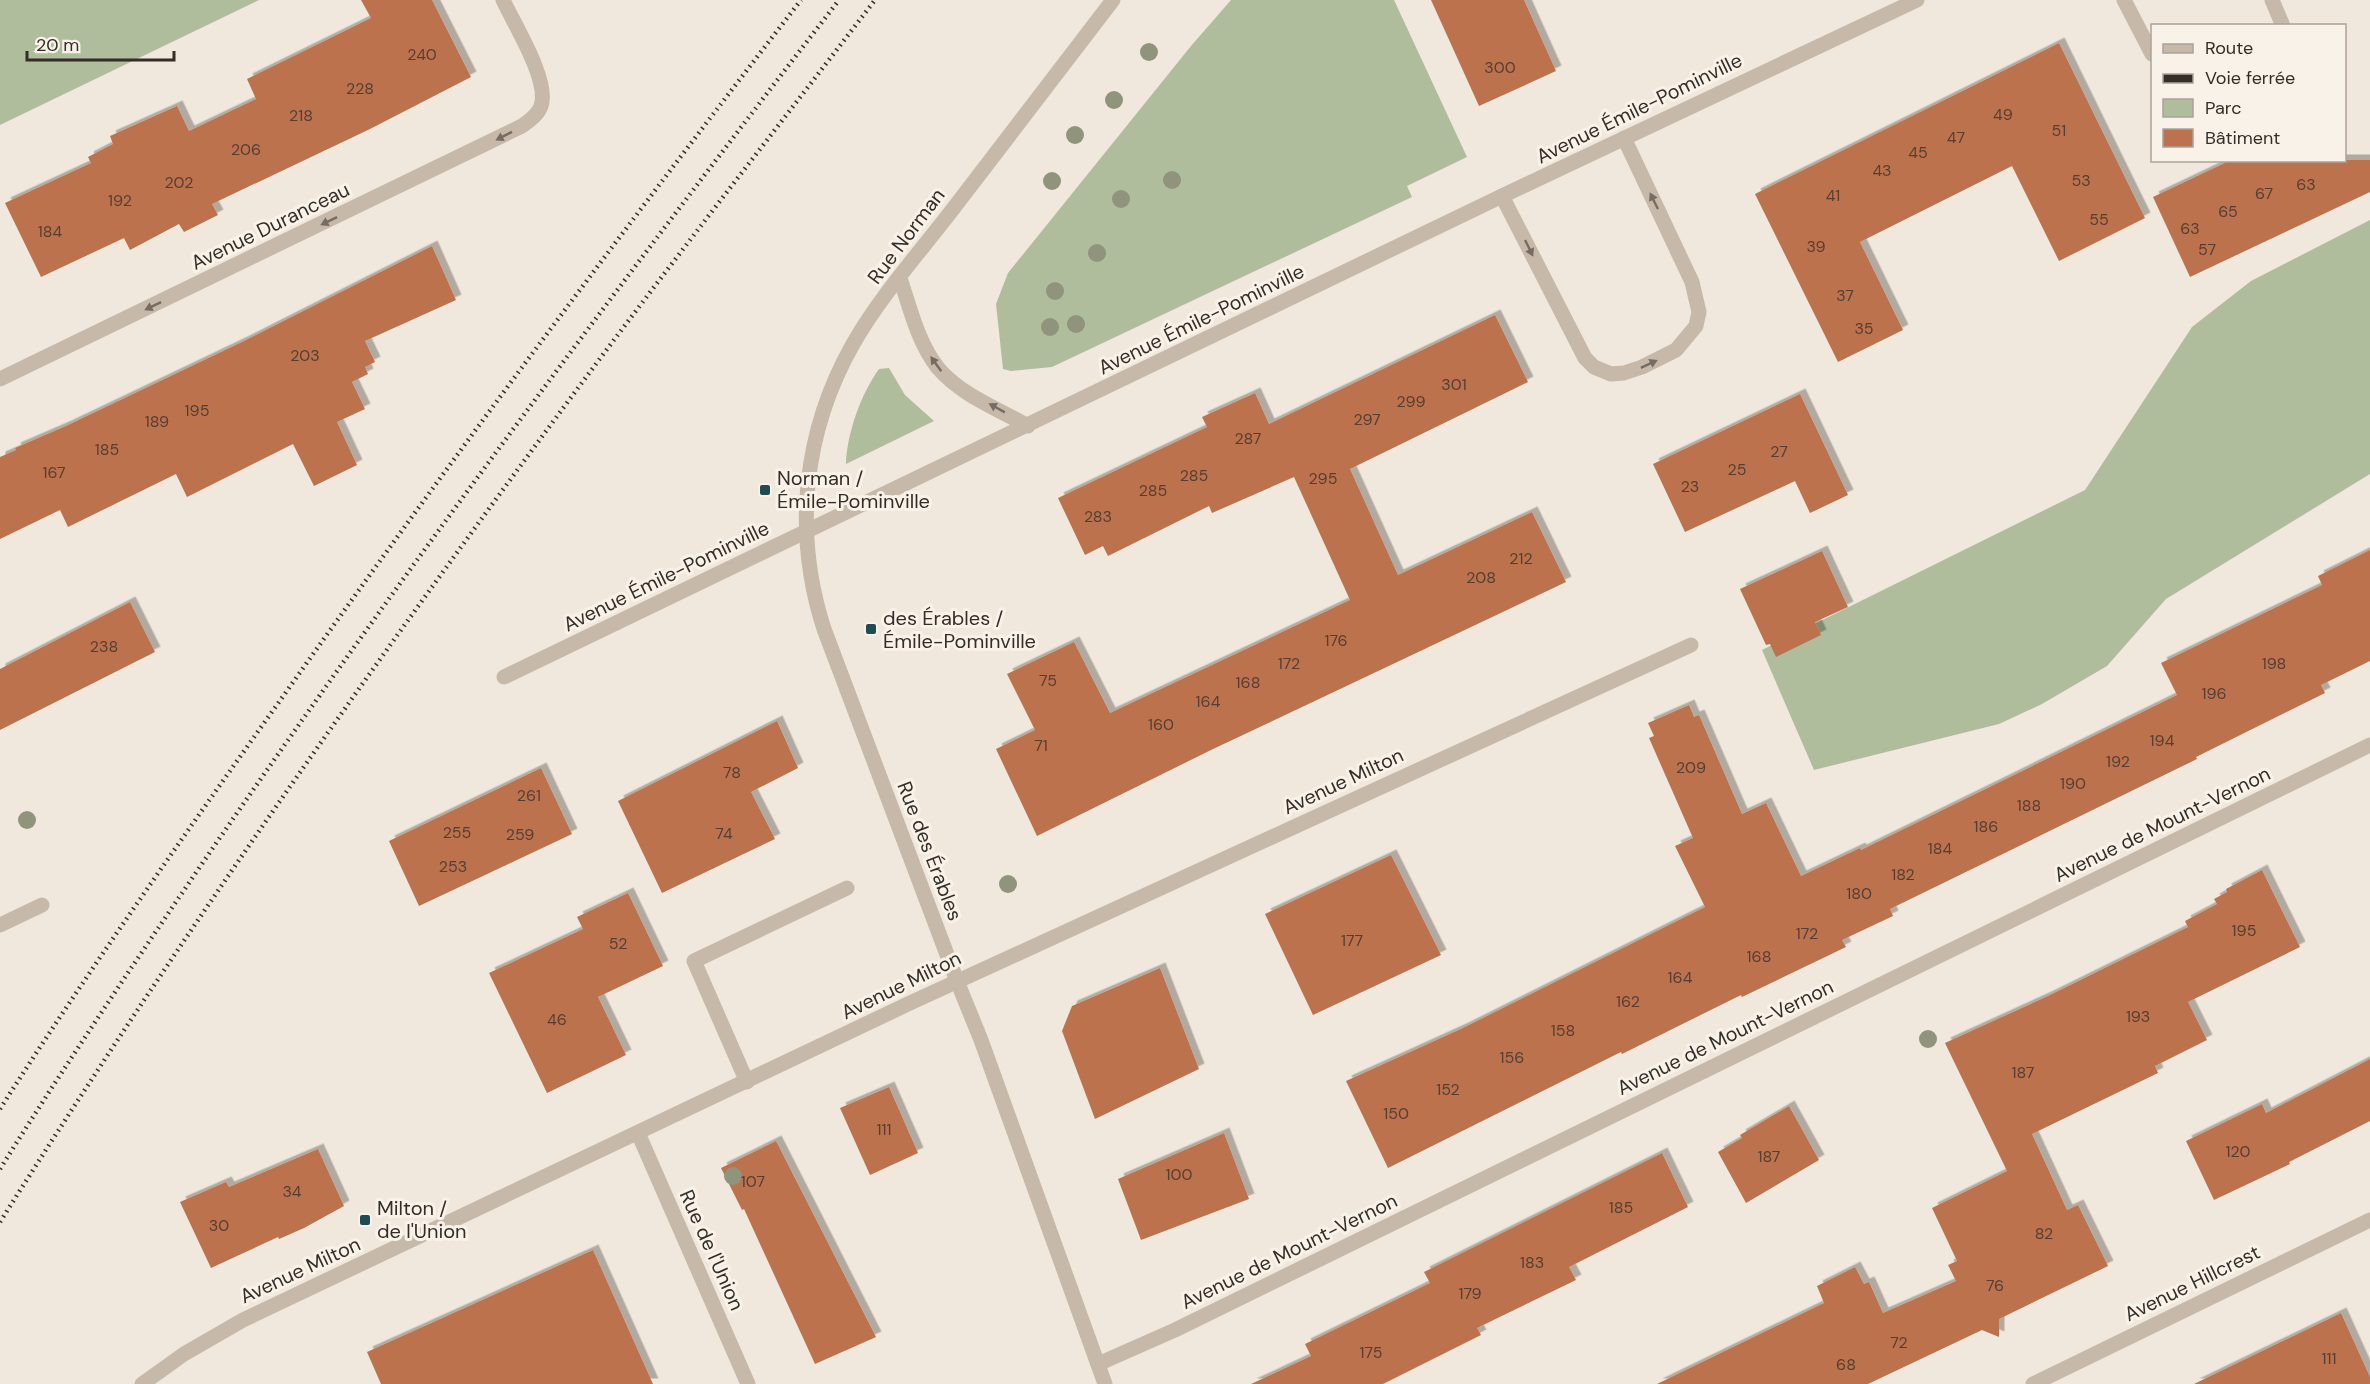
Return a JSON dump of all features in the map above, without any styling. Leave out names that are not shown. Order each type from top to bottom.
[{"type":"street","name":"Avenue Duranceau","points":[[0,379],[511,132],[533,118],[541,107],[543,96],[541,81],[502,0]]},
{"type":"street","name":"Rue Norman","points":[[807,532],[807,487],[813,445],[840,369],[854,342],[900,278],[1113,0]]},
{"type":"street","name":"Avenue Émile-Pominville","points":[[504,677],[807,532],[878,495],[1028,426],[1624,138],[1886,7],[1917,0]]},
{"type":"street","points":[[2124,0],[2151,52]]},
{"type":"street","points":[[2272,0],[2282,24]]},
{"type":"street","points":[[1502,196],[1586,358],[1594,367],[1611,374],[1624,373],[1651,363],[1676,350],[1687,339],[1695,326],[1699,312],[1692,282],[1624,138]]},
{"type":"street","points":[[900,278],[917,328],[938,367],[965,391],[1028,426]]},
{"type":"street","name":"Rue des Érables","points":[[807,532],[810,576],[824,629],[981,1040],[1105,1384]]},
{"type":"street","name":"Avenue Milton","points":[[142,1384],[184,1354],[243,1320],[957,981],[1691,645]]},
{"type":"street","name":"Avenue de Mount-Vernon","points":[[1098,1364],[1218,1309],[2370,746]]},
{"type":"street","points":[[747,1082],[694,961],[847,888]]},
{"type":"street","points":[[0,925],[42,904]]},
{"type":"street","name":"Rue de l'Union","points":[[638,1133],[748,1384]]},
{"type":"street","name":"Avenue Hillcrest","points":[[2033,1384],[2370,1220]]},
{"type":"green space","points":[[0,0],[259,0],[0,125]]},
{"type":"green space","points":[[1231,0],[1394,0],[1467,157],[1407,186],[1412,197],[1052,367],[1011,371],[1003,369],[996,304],[1008,273],[1191,46]]},
{"type":"green space","points":[[2370,220],[2370,474],[2166,599],[2107,666],[2042,704],[1999,724],[1814,770],[1762,650],[2085,490],[2192,327],[2251,281]]},
{"type":"green space","points":[[889,368],[905,395],[934,421],[846,464],[852,427],[861,402],[879,369]]},
{"type":"building","points":[[361,0],[432,0],[471,77],[370,129],[212,204],[218,215],[184,232],[179,224],[130,250],[124,238],[41,277],[5,203],[91,163],[88,157],[113,144],[110,136],[177,106],[189,131],[256,99],[247,79],[371,18]]},
{"type":"building","points":[[1431,0],[1524,0],[1556,71],[1479,106]]},
{"type":"building","points":[[2059,43],[2145,218],[2059,261],[2012,166],[1860,242],[1903,330],[1838,362],[1755,194]]},
{"type":"building","points":[[2370,160],[2370,192],[2190,277],[2153,197],[2227,162]]},
{"type":"building","points":[[432,246],[456,300],[365,341],[375,362],[365,367],[368,374],[352,382],[365,409],[337,422],[357,465],[314,486],[293,444],[187,497],[176,474],[68,527],[60,510],[0,539],[0,457],[242,342]]},
{"type":"building","points":[[1495,315],[1528,382],[1350,469],[1398,575],[1532,512],[1566,582],[1211,750],[1037,836],[996,749],[1035,730],[1007,674],[1074,642],[1110,713],[1350,600],[1294,477],[1212,513],[1209,506],[1108,556],[1103,546],[1085,555],[1058,498],[1207,427],[1202,417],[1255,393],[1269,424]]},
{"type":"building","points":[[1800,394],[1848,495],[1810,513],[1795,481],[1685,532],[1653,464]]},
{"type":"building","points":[[2370,550],[2370,661],[2321,685],[2325,693],[2196,757],[2197,759],[1890,909],[1893,916],[1842,940],[1846,947],[1742,997],[1741,995],[1622,1054],[1621,1052],[1388,1168],[1346,1081],[1463,1028],[1705,907],[1675,846],[1693,838],[1649,738],[1654,736],[1648,723],[1689,705],[1694,717],[1699,715],[1742,814],[1766,803],[1801,876],[1860,848],[1861,850],[2177,695],[2161,663],[2322,585],[2318,576]]},
{"type":"building","points":[[1822,551],[1848,607],[1815,622],[1821,635],[1776,657],[1770,644],[1766,645],[1740,589]]},
{"type":"building","points":[[130,602],[155,652],[0,730],[0,669]]},
{"type":"building","points":[[777,721],[798,768],[751,792],[775,839],[662,893],[618,801]]},
{"type":"building","points":[[541,768],[572,834],[419,906],[389,841]]},
{"type":"building","points":[[1391,855],[1441,955],[1313,1015],[1265,914]]},
{"type":"building","points":[[2262,870],[2300,947],[2188,1002],[2207,1040],[2155,1066],[2158,1073],[2032,1134],[2067,1210],[2078,1205],[2108,1266],[1999,1319],[1999,1337],[1982,1330],[1868,1384],[1657,1384],[1824,1303],[1817,1286],[1855,1267],[1864,1284],[1869,1282],[1883,1313],[1956,1281],[1948,1265],[1957,1261],[1932,1208],[2007,1171],[1945,1043],[2048,996],[2188,927],[2185,921],[2217,904],[2214,899],[2227,892],[2226,889]]},
{"type":"building","points":[[628,893],[663,966],[598,997],[626,1055],[547,1093],[489,973],[583,929],[577,917]]},
{"type":"building","points":[[1160,968],[1199,1069],[1095,1119],[1062,1031],[1072,1006]]},
{"type":"building","points":[[2370,1059],[2370,1121],[2289,1162],[2290,1164],[2214,1200],[2186,1141],[2262,1104],[2266,1113]]},
{"type":"building","points":[[889,1087],[918,1153],[870,1175],[840,1108]]},
{"type":"building","points":[[1789,1106],[1819,1160],[1746,1203],[1718,1152],[1742,1138],[1740,1135]]},
{"type":"building","points":[[1224,1133],[1249,1199],[1141,1240],[1118,1179]]},
{"type":"building","points":[[776,1141],[876,1337],[815,1364],[744,1209],[742,1210],[721,1168]]},
{"type":"building","points":[[318,1149],[344,1206],[304,1228],[279,1239],[278,1237],[211,1268],[180,1202],[226,1182],[229,1187]]},
{"type":"building","points":[[1662,1153],[1688,1207],[1569,1267],[1576,1280],[1477,1328],[1481,1335],[1383,1384],[1251,1384],[1311,1356],[1305,1344],[1430,1283],[1424,1272]]},
{"type":"building","points":[[593,1250],[653,1384],[381,1384],[367,1352]]},
{"type":"building","points":[[2341,1313],[2370,1377],[2370,1384],[2194,1384]]},
{"type":"railway","points":[[0,1109],[139,900],[410,519],[669,172],[801,0]]},
{"type":"railway","points":[[0,1169],[208,855],[361,638],[597,317],[839,0]]},
{"type":"railway","points":[[0,1222],[139,1008],[356,693],[581,384],[875,0]]},
{"type":"place","name":"Norman / Émile-Pominville","points":[[765,490]]},
{"type":"place","name":"des Érables / Émile-Pominville","points":[[871,629]]},
{"type":"place","name":"Milton / de l'Union","points":[[365,1220]]}]
